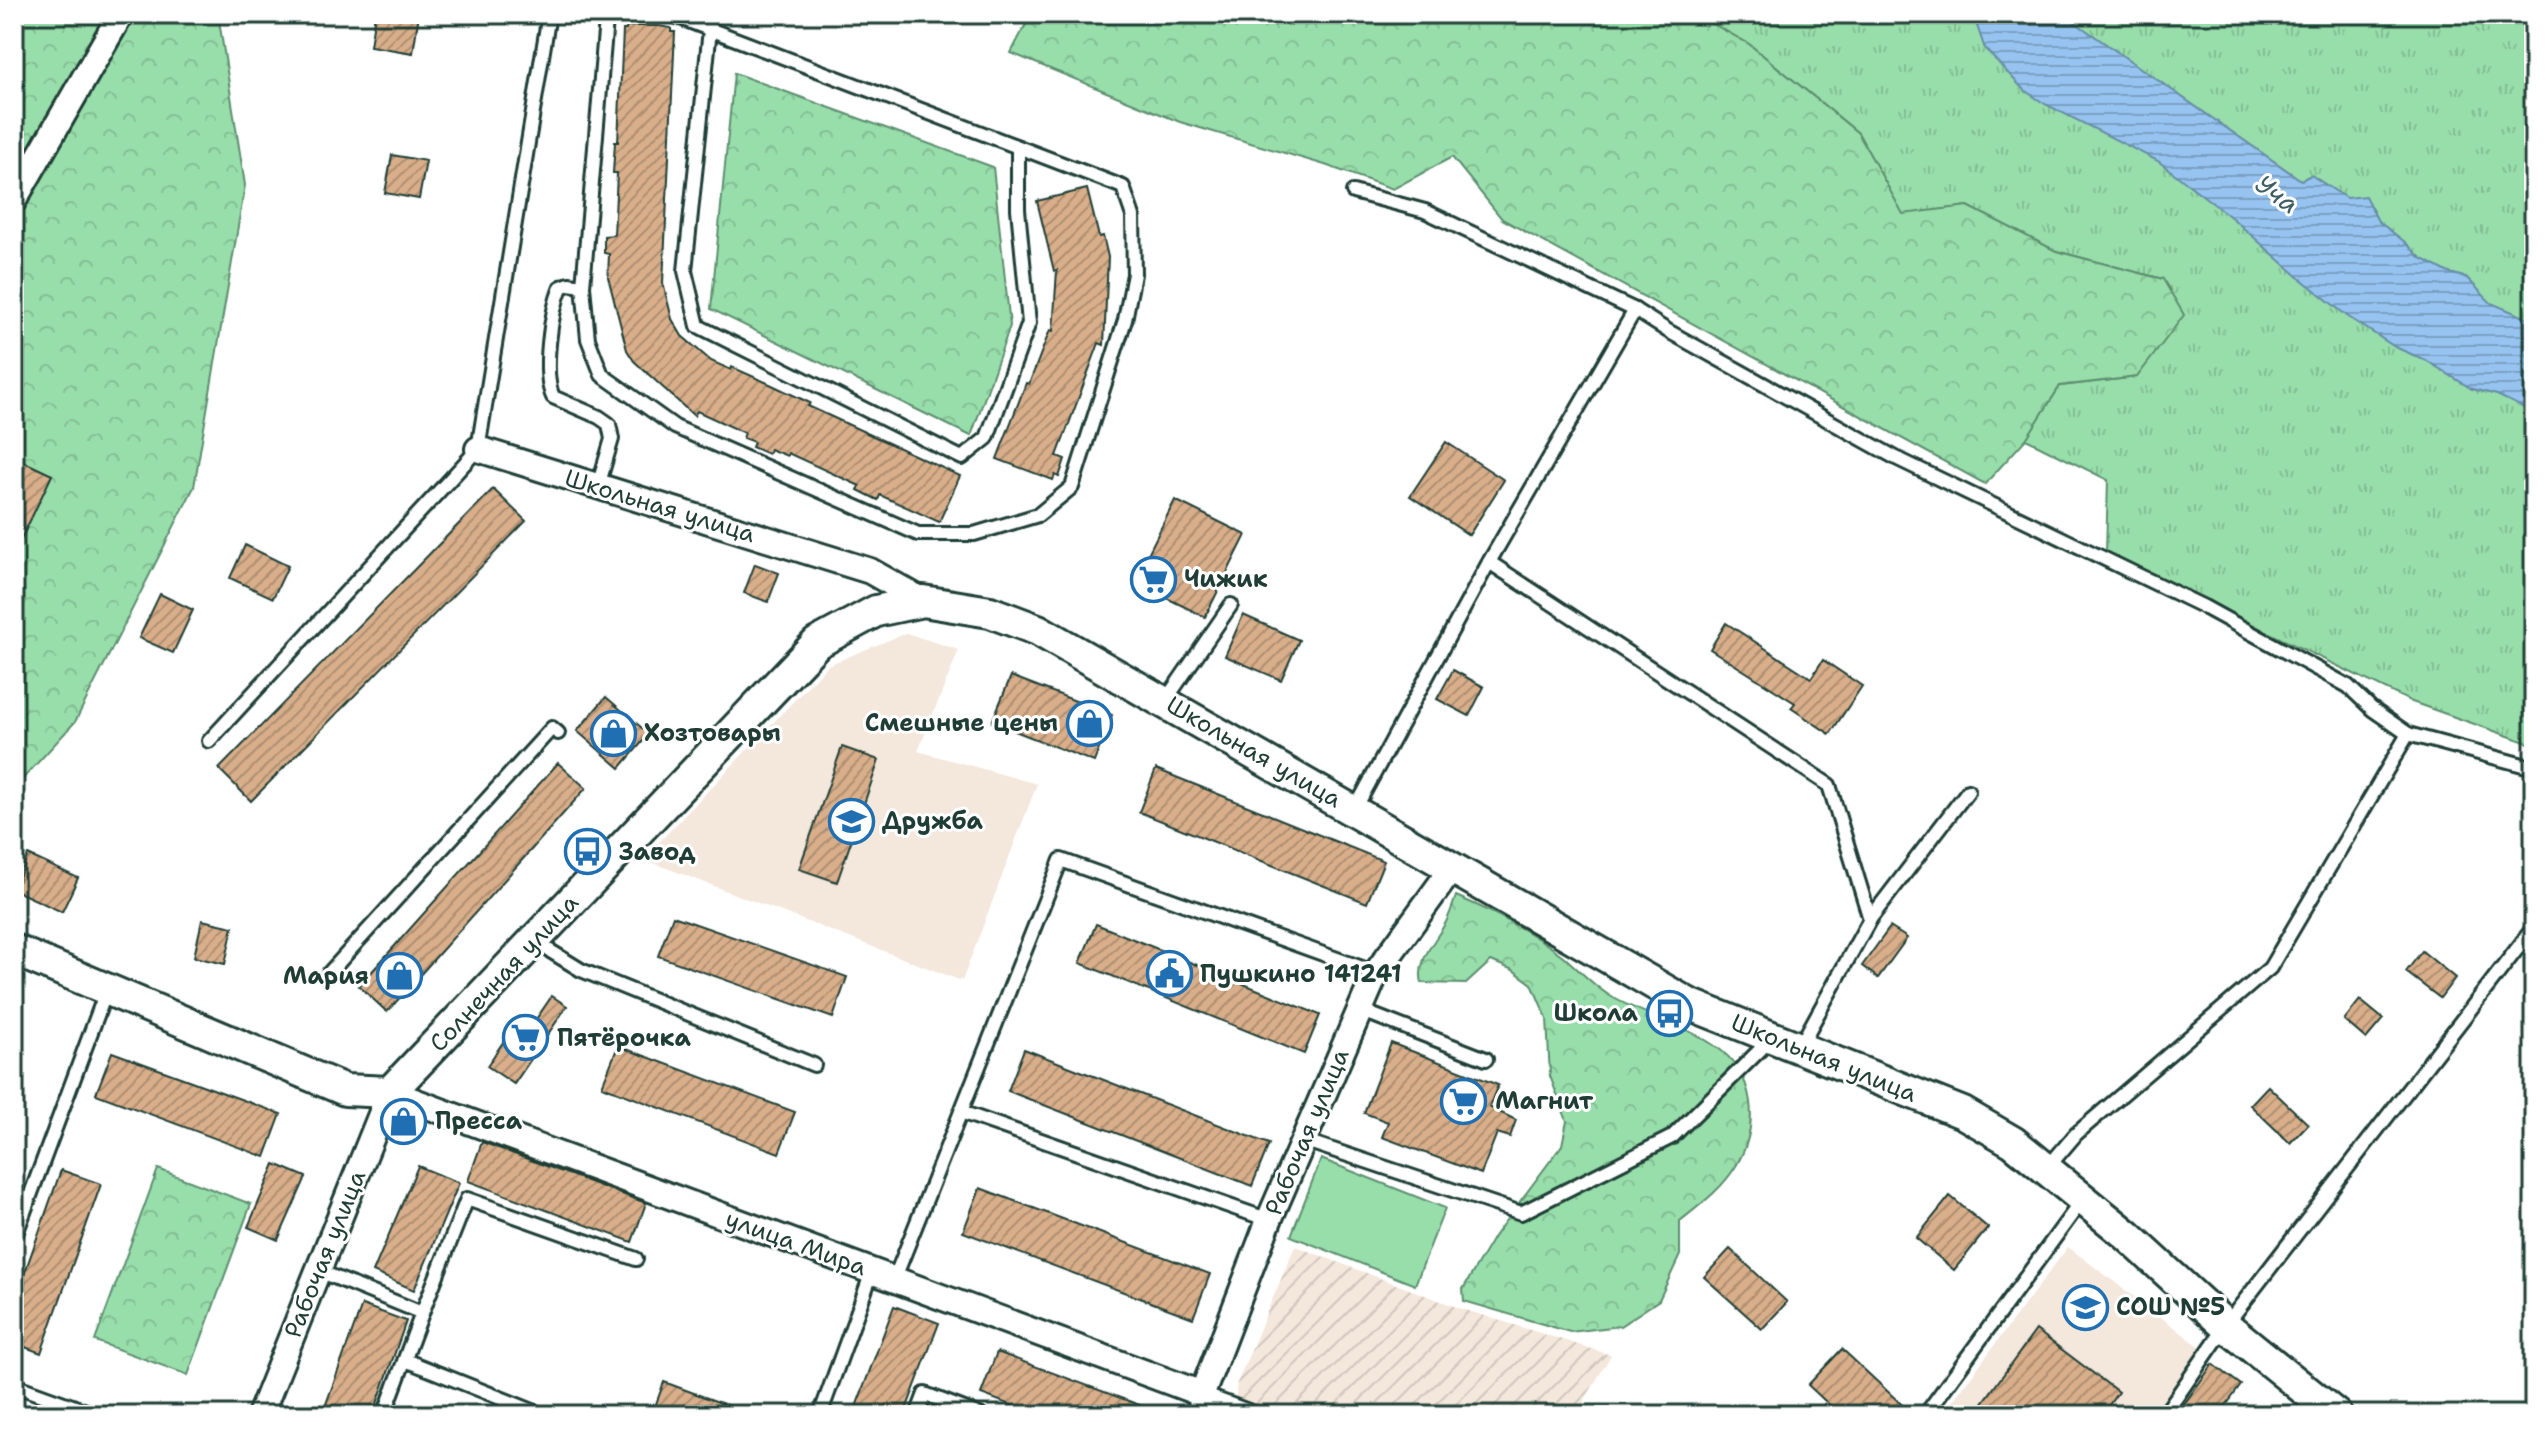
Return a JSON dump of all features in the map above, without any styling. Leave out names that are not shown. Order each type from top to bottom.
[{"type":"street","points":[[14,200],[121,14]]},
{"type":"street","name":"Школьная улица","points":[[478,449],[870,571],[923,601],[990,612],[1038,630],[1355,809],[1689,1004],[1963,1113],[2013,1142],[2048,1167],[2226,1326],[2336,1415]]},
{"type":"street","name":"Солнечная улица","points":[[390,1092],[817,643],[876,611],[923,601]]},
{"type":"street","name":"Рабочая улица","points":[[1202,1404],[1269,1220],[1376,973],[1453,867]]},
{"type":"street","points":[[16,955],[107,989],[345,1090],[390,1092]]},
{"type":"street","name":"Рабочая улица","points":[[260,1415],[390,1092]]},
{"type":"street","name":"улица Мира","points":[[390,1092],[883,1276],[1202,1404]]},
{"type":"lane","points":[[209,741],[478,449],[549,14]]},
{"type":"lane","points":[[613,14],[606,20],[583,286],[588,339],[602,375],[675,427],[918,534],[974,534],[1038,515],[1072,487],[1125,320],[1134,274],[1133,216],[1123,187],[670,14]]},
{"type":"lane","points":[[710,29],[685,271],[698,326],[962,458],[987,438],[1029,323],[1018,209],[1018,147]]},
{"type":"lane","points":[[1353,192],[1425,211],[1635,310],[1896,458],[2204,607],[2348,686],[2372,709],[2408,734],[2534,768]]},
{"type":"lane","points":[[583,286],[569,284],[561,287],[557,297],[549,358],[549,386],[553,397],[609,424],[612,439],[598,486]]},
{"type":"lane","points":[[1355,809],[1489,562],[1635,310]]},
{"type":"lane","points":[[1489,562],[1829,785],[1870,919]]},
{"type":"lane","points":[[1165,701],[1231,605]]},
{"type":"lane","points":[[329,973],[552,728],[558,733]]},
{"type":"lane","points":[[2048,1167],[2076,1134],[2270,968],[2408,734]]},
{"type":"lane","points":[[1303,1140],[1521,1213],[1672,1137],[1786,1043],[1870,919],[1968,791]]},
{"type":"lane","points":[[820,1415],[961,1112],[1061,860],[1376,973]]},
{"type":"lane","points":[[2164,1415],[2226,1326],[2534,927]]},
{"type":"lane","points":[[534,941],[581,970],[814,1065]]},
{"type":"lane","points":[[14,1239],[107,989]]},
{"type":"lane","points":[[1360,1010],[1486,1059]]},
{"type":"lane","points":[[961,1112],[1269,1220]]},
{"type":"lane","points":[[384,1415],[467,1199],[636,1259]]},
{"type":"lane","points":[[1925,1415],[2083,1199]]},
{"type":"lane","points":[[319,1271],[422,1313]]},
{"type":"lane","points":[[405,1360],[528,1412],[543,1415]]},
{"type":"lane","points":[[14,1385],[97,1415]]},
{"type":"lane","points":[[917,1415],[925,1394],[980,1415]]},
{"type":"lane","points":[[1202,1404],[1259,1415]]},
{"type":"shaded area","name":"Дружба","points":[[906,633],[959,650],[918,751],[1037,784],[962,981],[643,859],[828,665]]},
{"type":"shaded area","points":[[1295,1246],[1459,1308],[1611,1355],[1576,1415],[1234,1415],[1237,1383]]},
{"type":"shaded area","name":"СОШ №5","points":[[2068,1247],[2203,1349],[2156,1415],[1942,1415]]},
{"type":"green space","points":[[14,14],[218,14],[245,185],[194,487],[75,722],[19,783],[14,784]]},
{"type":"green space","points":[[1031,14],[1695,14],[1749,44],[1858,133],[1903,214],[1968,206],[2056,251],[2163,279],[2184,315],[2137,377],[2060,386],[2026,439],[1985,484],[1502,219],[1452,157],[1393,189],[1325,165],[1180,122],[1011,53]]},
{"type":"green space","points":[[1695,14],[2534,14],[2534,745],[2412,702],[2106,554],[2108,480],[2026,439],[2060,386],[2137,377],[2163,279],[2056,251],[1968,206],[1902,215],[1858,133],[1749,44]]},
{"type":"green space","points":[[734,73],[993,167],[1010,326],[971,436],[711,309]]},
{"type":"green space","points":[[1456,896],[1538,938],[1610,996],[1715,1046],[1729,1057],[1746,1085],[1751,1118],[1744,1150],[1736,1166],[1703,1203],[1680,1221],[1680,1255],[1659,1300],[1620,1326],[1570,1332],[1464,1301],[1463,1289],[1495,1235],[1562,1145],[1567,1121],[1550,1076],[1547,1019],[1532,984],[1513,970],[1491,961],[1466,984],[1422,983],[1424,959],[1446,922]]},
{"type":"green space","points":[[1321,1159],[1445,1208],[1415,1285],[1291,1236]]},
{"type":"green space","points":[[158,1169],[251,1204],[188,1375],[95,1341]]},
{"type":"water","name":"Уча","points":[[1973,14],[2070,14],[2076,23],[2301,180],[2311,175],[2346,198],[2365,196],[2378,221],[2421,258],[2447,272],[2467,278],[2491,303],[2534,321],[2534,413],[2497,395],[2472,389],[2427,361],[2395,347],[2347,316],[2232,218],[2158,161],[2045,104],[2024,90],[1985,49]]},
{"type":"building","points":[[375,14],[419,14],[413,53],[370,46]]},
{"type":"building","points":[[627,26],[659,26],[675,32],[663,283],[672,319],[682,336],[711,361],[772,385],[810,403],[808,406],[960,476],[939,522],[880,495],[878,500],[858,490],[860,486],[788,453],[787,456],[770,449],[768,454],[752,447],[754,442],[743,438],[745,433],[697,411],[694,416],[634,361],[627,350],[608,277],[609,254],[604,253],[604,236],[614,235],[617,173],[613,173],[615,142],[618,142],[623,30]]},
{"type":"building","points":[[392,155],[426,161],[419,199],[385,193]]},
{"type":"building","points":[[1087,189],[1099,237],[1103,236],[1108,257],[1104,345],[1099,343],[1057,456],[1065,459],[1059,477],[1055,475],[1053,480],[997,459],[1026,383],[1029,384],[1050,330],[1053,331],[1057,270],[1054,271],[1037,201]]},
{"type":"building","points":[[1446,442],[1504,480],[1469,535],[1410,496]]},
{"type":"building","points":[[14,457],[52,475],[14,554]]},
{"type":"building","points":[[493,489],[526,521],[251,801],[219,769]]},
{"type":"building","points":[[1175,500],[1246,535],[1205,617],[1134,582]]},
{"type":"building","points":[[245,545],[288,566],[273,598],[230,578]]},
{"type":"building","points":[[755,564],[779,573],[768,602],[744,593]]},
{"type":"building","points":[[160,594],[193,610],[173,653],[139,638]]},
{"type":"building","points":[[1243,615],[1299,640],[1281,680],[1225,656]]},
{"type":"building","points":[[1726,623],[1811,678],[1823,660],[1862,686],[1830,734],[1791,708],[1795,703],[1710,649]]},
{"type":"building","points":[[1453,670],[1484,687],[1469,716],[1437,699]]},
{"type":"building","points":[[1011,676],[1112,715],[1094,762],[992,722]]},
{"type":"building","name":"Хозтовары","points":[[606,697],[649,734],[620,768],[577,731]]},
{"type":"building","points":[[842,747],[879,760],[837,882],[799,869]]},
{"type":"building","points":[[558,763],[586,788],[387,1012],[359,986]]},
{"type":"building","points":[[1156,769],[1384,861],[1367,903],[1139,812]]},
{"type":"building","points":[[28,855],[78,878],[62,912],[14,890]]},
{"type":"building","points":[[673,916],[847,977],[833,1018],[658,956]]},
{"type":"building","points":[[202,920],[233,927],[225,964],[194,957]]},
{"type":"building","points":[[1096,924],[1320,1015],[1304,1054],[1080,963]]},
{"type":"building","points":[[1890,927],[1907,938],[1878,978],[1862,966]]},
{"type":"building","points":[[2422,951],[2455,978],[2440,998],[2406,972]]},
{"type":"building","name":"Пятёрочка","points":[[552,996],[567,1006],[514,1084],[487,1066],[520,1017],[532,1025]]},
{"type":"building","points":[[2360,1000],[2383,1019],[2366,1039],[2344,1020]]},
{"type":"building","points":[[1391,1043],[1498,1085],[1489,1107],[1516,1120],[1510,1137],[1497,1133],[1481,1174],[1382,1137],[1388,1122],[1364,1113]]},
{"type":"building","points":[[618,1046],[795,1112],[779,1153],[602,1086]]},
{"type":"building","points":[[1024,1049],[1269,1144],[1252,1186],[1008,1091]]},
{"type":"building","points":[[112,1052],[281,1114],[265,1157],[96,1094]]},
{"type":"building","points":[[2268,1086],[2308,1124],[2290,1143],[2250,1105]]},
{"type":"building","points":[[482,1142],[646,1203],[632,1242],[468,1181]]},
{"type":"building","points":[[275,1164],[306,1177],[278,1240],[248,1227]]},
{"type":"building","points":[[418,1166],[459,1183],[414,1290],[373,1272]]},
{"type":"building","points":[[61,1170],[101,1184],[41,1353],[14,1343],[14,1303]]},
{"type":"building","points":[[980,1188],[1210,1274],[1193,1318],[963,1232]]},
{"type":"building","points":[[1950,1196],[1988,1228],[1954,1270],[1916,1238]]},
{"type":"building","points":[[1730,1249],[1787,1302],[1762,1329],[1704,1277]]},
{"type":"building","points":[[362,1305],[406,1321],[373,1415],[322,1415]]},
{"type":"building","points":[[894,1306],[939,1323],[904,1415],[853,1415]]},
{"type":"building","points":[[2036,1330],[2118,1392],[2102,1415],[1974,1415]]},
{"type":"building","points":[[1842,1349],[1913,1415],[1840,1415],[1808,1385]]},
{"type":"building","points":[[997,1352],[1161,1413],[1037,1415],[981,1394]]},
{"type":"building","points":[[2213,1364],[2241,1385],[2219,1415],[2176,1415]]},
{"type":"building","points":[[664,1382],[748,1413],[748,1415],[652,1415]]},
{"type":"place","name":"Чижик","points":[[1153,579]]},
{"type":"place","name":"Смешные цены","points":[[1089,723]]},
{"type":"place","name":"Хозтовары","points":[[613,733]]},
{"type":"place","name":"Дружба","points":[[851,821]]},
{"type":"place","name":"Завод","points":[[588,852]]},
{"type":"place","name":"Пушкино 141241","points":[[1169,974]]},
{"type":"place","name":"Мария","points":[[400,976]]},
{"type":"place","name":"Школа","points":[[1669,1013]]},
{"type":"place","name":"Пятёрочка","points":[[526,1038]]},
{"type":"place","name":"Магнит","points":[[1464,1101]]},
{"type":"place","name":"Пресса","points":[[404,1121]]},
{"type":"place","name":"СОШ №5","points":[[2085,1307]]}]
